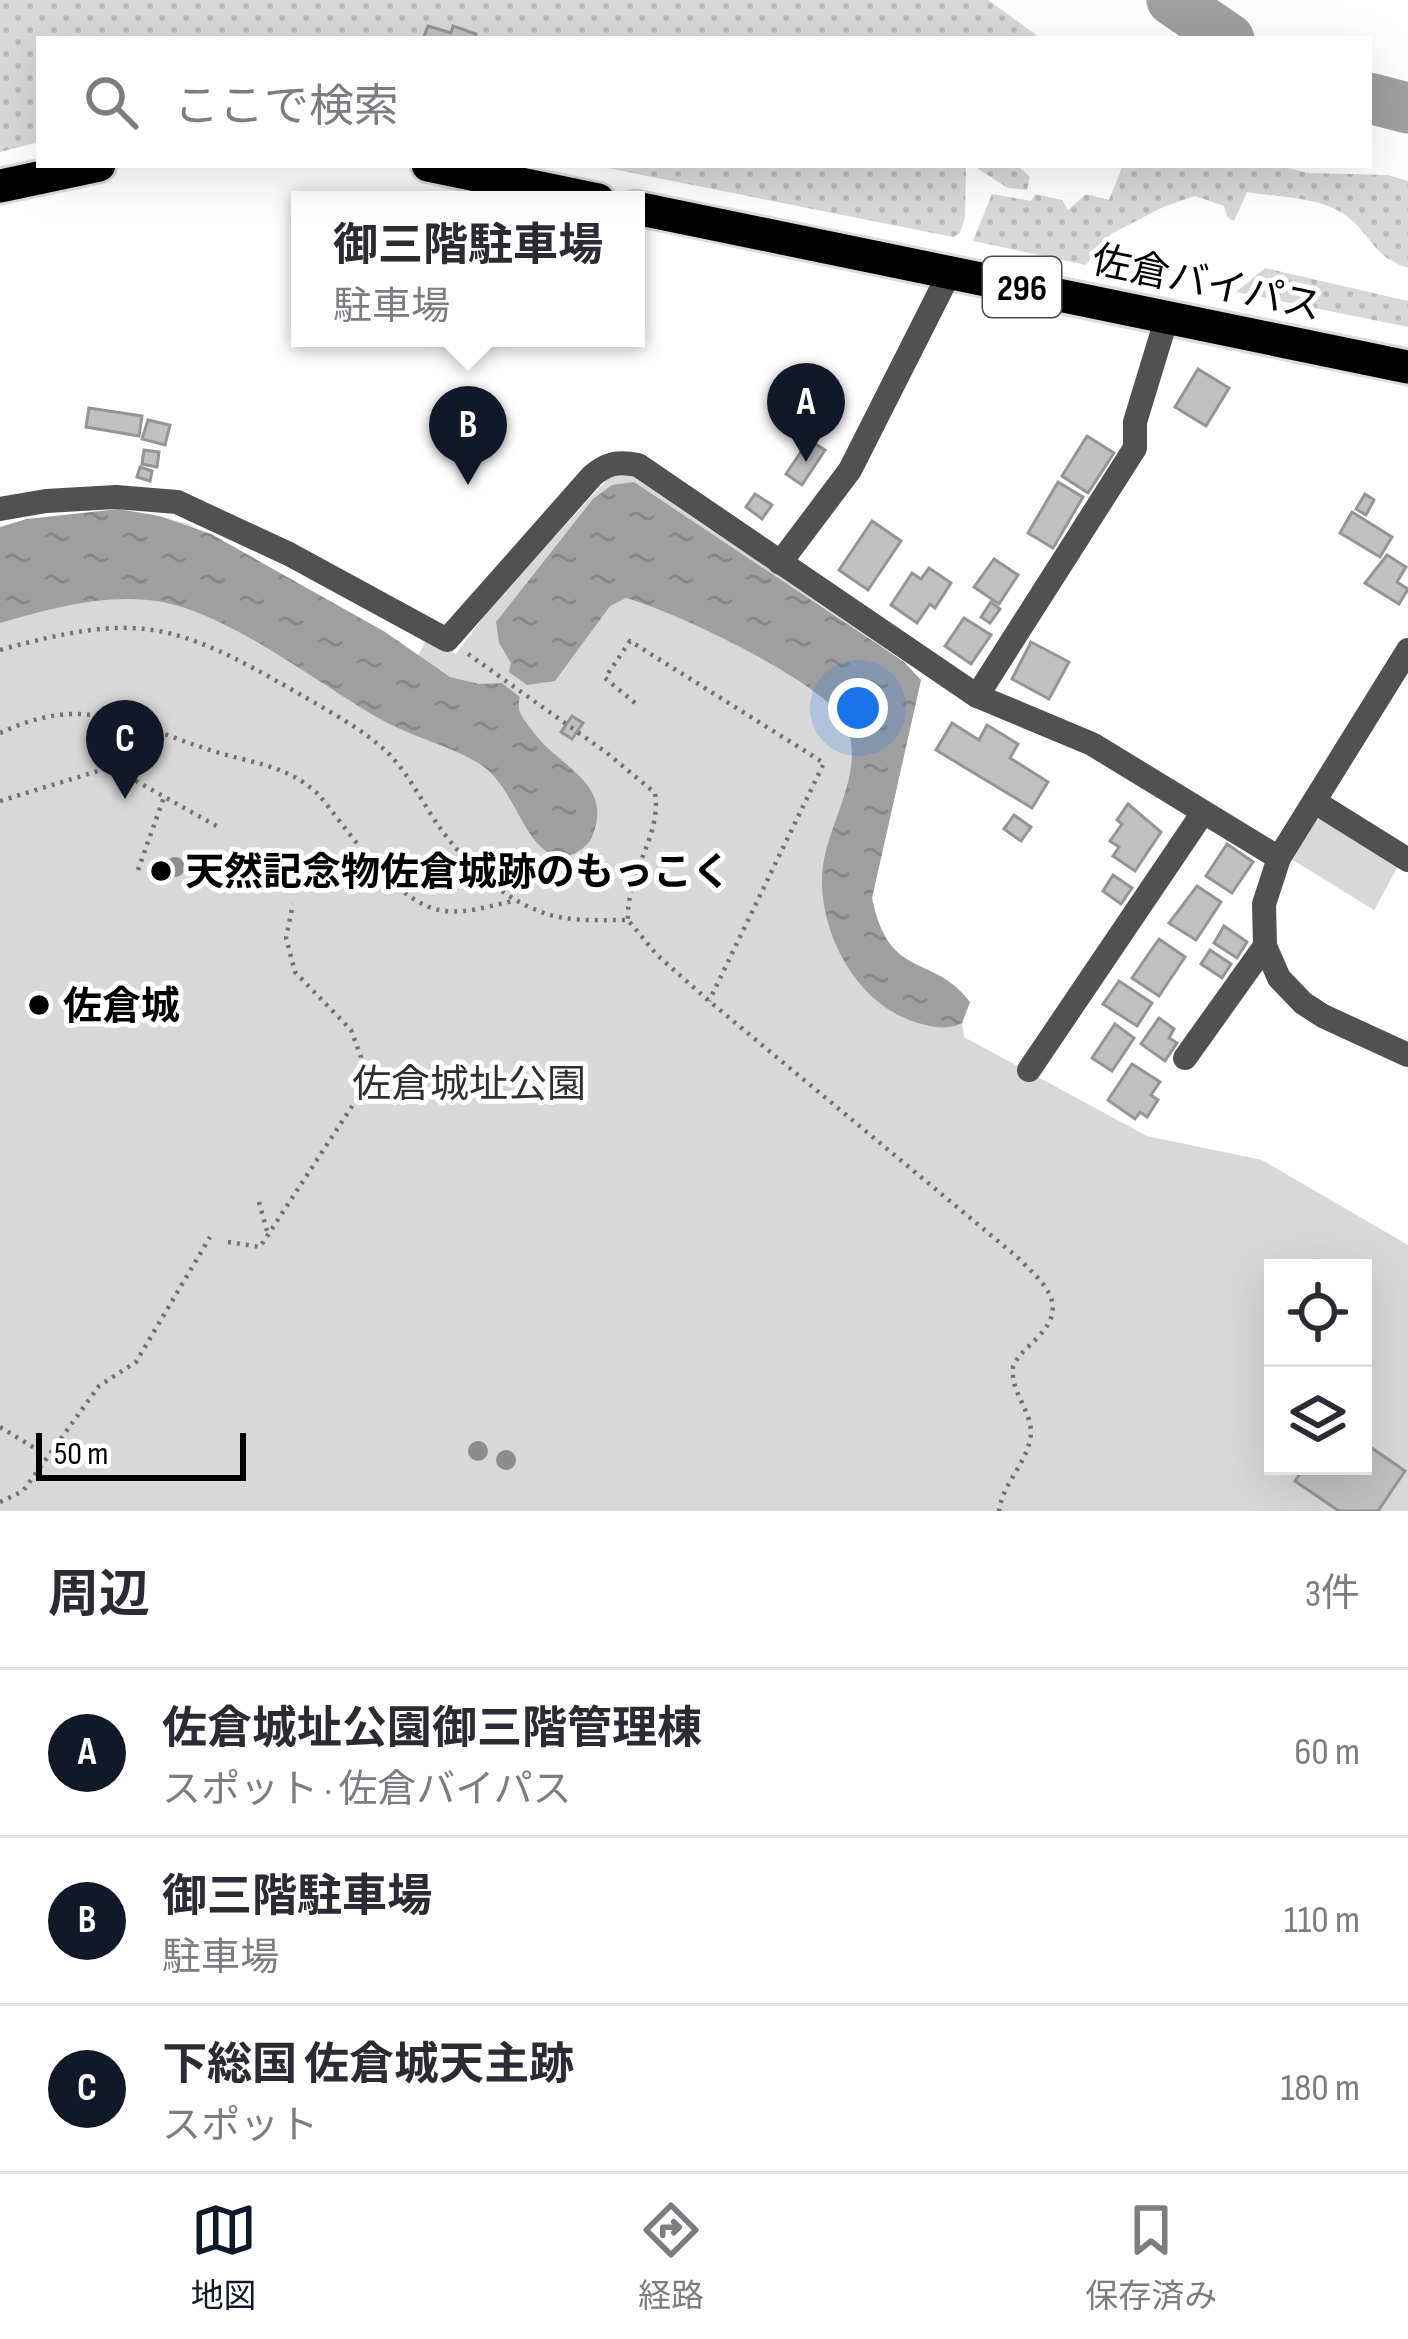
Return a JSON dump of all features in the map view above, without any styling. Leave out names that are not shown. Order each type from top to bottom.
[{"type":"highway","points":[[0,187],[86,168]]},
{"type":"highway","points":[[443,168],[554,191]]},
{"type":"highway","name":"佐倉バイパス","points":[[645,210],[1408,367]]},
{"type":"street","points":[[780,563],[850,470],[950,272]]},
{"type":"street","points":[[976,697],[1135,448],[1135,422],[1167,317]]},
{"type":"street","points":[[0,509],[116,496],[177,502],[256,537],[447,640],[604,465],[622,461],[638,465],[976,697],[1092,744],[1279,858]]},
{"type":"street","points":[[1408,650],[1279,858],[1264,904],[1265,946],[1280,977],[1303,1003],[1408,1055]]},
{"type":"street","points":[[1316,802],[1408,860]]},
{"type":"street","points":[[1029,1070],[1202,814]]},
{"type":"street","points":[[1185,1058],[1265,946]]},
{"type":"path","points":[[0,650],[59,634],[120,625],[165,630],[201,641],[319,705],[387,752],[443,833],[513,901],[563,918],[628,920]]},
{"type":"path","points":[[447,640],[655,793],[658,811],[631,882],[628,920],[657,956],[1016,1256],[1048,1292],[1054,1314],[1050,1324],[1012,1367],[1014,1393],[1030,1421],[1031,1437],[999,1511]]},
{"type":"path","points":[[635,703],[605,678],[630,641],[824,764],[709,1001]]},
{"type":"path","points":[[0,733],[44,716],[110,717],[282,769],[318,794],[410,898],[461,912],[513,901]]},
{"type":"path","points":[[0,801],[111,767],[220,829]]},
{"type":"path","points":[[138,870],[164,796]]},
{"type":"path","points":[[228,1243],[260,1247],[362,1091],[361,1058],[351,1030],[295,972],[286,938],[293,904]]},
{"type":"path","points":[[259,1202],[268,1234]]},
{"type":"path","points":[[0,1502],[23,1491],[99,1386],[136,1362],[210,1237]]},
{"type":"path","points":[[0,1427],[47,1455]]},
{"type":"green space","points":[[0,0],[988,0],[1038,36],[36,36],[36,143],[0,152]]},
{"type":"green space","points":[[607,168],[966,168],[965,217],[960,233],[953,237]]},
{"type":"green space","points":[[977,168],[1020,168],[1030,177],[1027,190],[1008,188]]},
{"type":"green space","points":[[1122,168],[1288,168],[1388,175],[1408,181],[1408,268],[1385,257],[1352,220],[1332,208],[1247,192],[1234,221],[1227,217],[1224,206],[1195,196],[1111,234],[1086,265],[973,241],[992,194],[1031,201],[1035,194],[1062,200],[1068,210],[1086,194],[1109,200]]},
{"type":"green space","points":[[1265,268],[1408,301],[1408,327],[1236,292]]},
{"type":"green space","name":"佐倉城址公園","points":[[635,464],[904,662],[921,680],[872,898],[889,943],[900,955],[941,976],[970,1002],[962,1023],[964,1037],[1147,1136],[1262,1160],[1408,1245],[1408,1511],[0,1511],[0,527],[27,519],[159,516],[188,524],[385,632],[418,656],[426,639],[456,654],[494,603],[613,473]]},
{"type":"green space","points":[[1324,818],[1400,863],[1374,910],[1291,859],[1310,822]]},
{"type":"water","points":[[634,482],[904,662],[921,680],[872,898],[880,925],[900,955],[941,976],[970,1002],[962,1023],[935,1027],[897,1014],[861,985],[836,946],[823,901],[822,878],[848,783],[851,745],[847,726],[835,709],[812,690],[711,633],[626,598],[610,606],[555,681],[527,685],[509,672],[511,663],[499,643],[496,622],[593,499],[612,485]]},
{"type":"water","points":[[119,509],[159,516],[211,534],[385,632],[450,677],[479,684],[502,683],[520,697],[519,710],[542,743],[590,789],[597,818],[592,837],[565,856],[543,849],[502,786],[480,764],[380,719],[274,652],[190,610],[143,599],[101,600],[0,623],[0,527],[27,519]]},
{"type":"building","points":[[428,26],[451,33],[453,26],[476,34],[476,36],[424,36]]},
{"type":"building","points":[[1198,369],[1229,388],[1206,426],[1175,407]]},
{"type":"building","points":[[89,408],[142,416],[139,436],[86,427]]},
{"type":"building","points":[[148,420],[170,425],[165,445],[142,439]]},
{"type":"building","points":[[1087,436],[1114,453],[1088,493],[1062,476]]},
{"type":"building","points":[[809,440],[825,450],[802,485],[786,474]]},
{"type":"building","points":[[144,450],[159,452],[157,467],[142,464]]},
{"type":"building","points":[[140,467],[152,471],[150,481],[137,477]]},
{"type":"building","points":[[1058,482],[1083,497],[1053,548],[1028,533]]},
{"type":"building","points":[[755,494],[772,505],[762,519],[746,507]]},
{"type":"building","points":[[1365,494],[1374,500],[1366,515],[1356,509]]},
{"type":"building","points":[[1352,512],[1392,537],[1380,557],[1340,533]]},
{"type":"building","points":[[872,521],[901,541],[868,590],[839,570]]},
{"type":"building","points":[[1387,555],[1406,567],[1397,582],[1408,589],[1399,604],[1365,583]]},
{"type":"building","points":[[994,559],[1018,575],[999,604],[974,587]]},
{"type":"building","points":[[929,568],[951,583],[935,608],[930,604],[917,623],[891,605],[912,573],[921,579]]},
{"type":"building","points":[[991,602],[1000,609],[990,623],[981,617]]},
{"type":"building","points":[[964,618],[991,635],[971,664],[945,646]]},
{"type":"building","points":[[1031,642],[1069,662],[1049,699],[1012,679]]},
{"type":"building","points":[[572,716],[583,723],[572,739],[561,732]]},
{"type":"building","points":[[952,723],[979,740],[987,725],[1018,744],[1010,758],[1048,782],[1032,808],[936,750]]},
{"type":"building","points":[[1128,804],[1161,832],[1135,871],[1113,856],[1119,847],[1110,841]]},
{"type":"building","points":[[1014,815],[1031,827],[1021,841],[1004,829]]},
{"type":"building","points":[[1227,844],[1253,862],[1232,893],[1206,876]]},
{"type":"building","points":[[1113,875],[1132,888],[1121,904],[1103,891]]},
{"type":"building","points":[[1197,886],[1221,902],[1196,940],[1169,923]]},
{"type":"building","points":[[1224,926],[1247,942],[1237,958],[1214,943]]},
{"type":"building","points":[[1159,939],[1185,957],[1159,996],[1132,978]]},
{"type":"building","points":[[1210,950],[1231,964],[1222,978],[1201,964]]},
{"type":"building","points":[[1119,981],[1152,1003],[1137,1026],[1103,1004]]},
{"type":"building","points":[[1159,1018],[1174,1029],[1169,1038],[1177,1043],[1165,1061],[1141,1044]]},
{"type":"building","points":[[1115,1024],[1134,1038],[1112,1071],[1092,1058]]},
{"type":"building","points":[[1132,1064],[1160,1082],[1151,1095],[1158,1100],[1147,1117],[1140,1112],[1135,1119],[1108,1100]]},
{"type":"building","points":[[1372,1448],[1405,1471],[1378,1511],[1339,1511],[1295,1481],[1299,1475],[1372,1475]]},
{"type":"waterway","points":[[1172,0],[1225,36]]},
{"type":"waterway","points":[[1372,99],[1408,108]]},
{"type":"place","name":"佐倉城址公園御三階管理棟","points":[[806,462]]},
{"type":"place","name":"御三階駐車場","points":[[468,485]]},
{"type":"place","name":"下総国 佐倉城天主跡","points":[[125,799]]},
{"type":"place","name":"天然記念物佐倉城跡のもっこく","points":[[161,871]]},
{"type":"place","name":"佐倉城","points":[[39,1005]]}]
